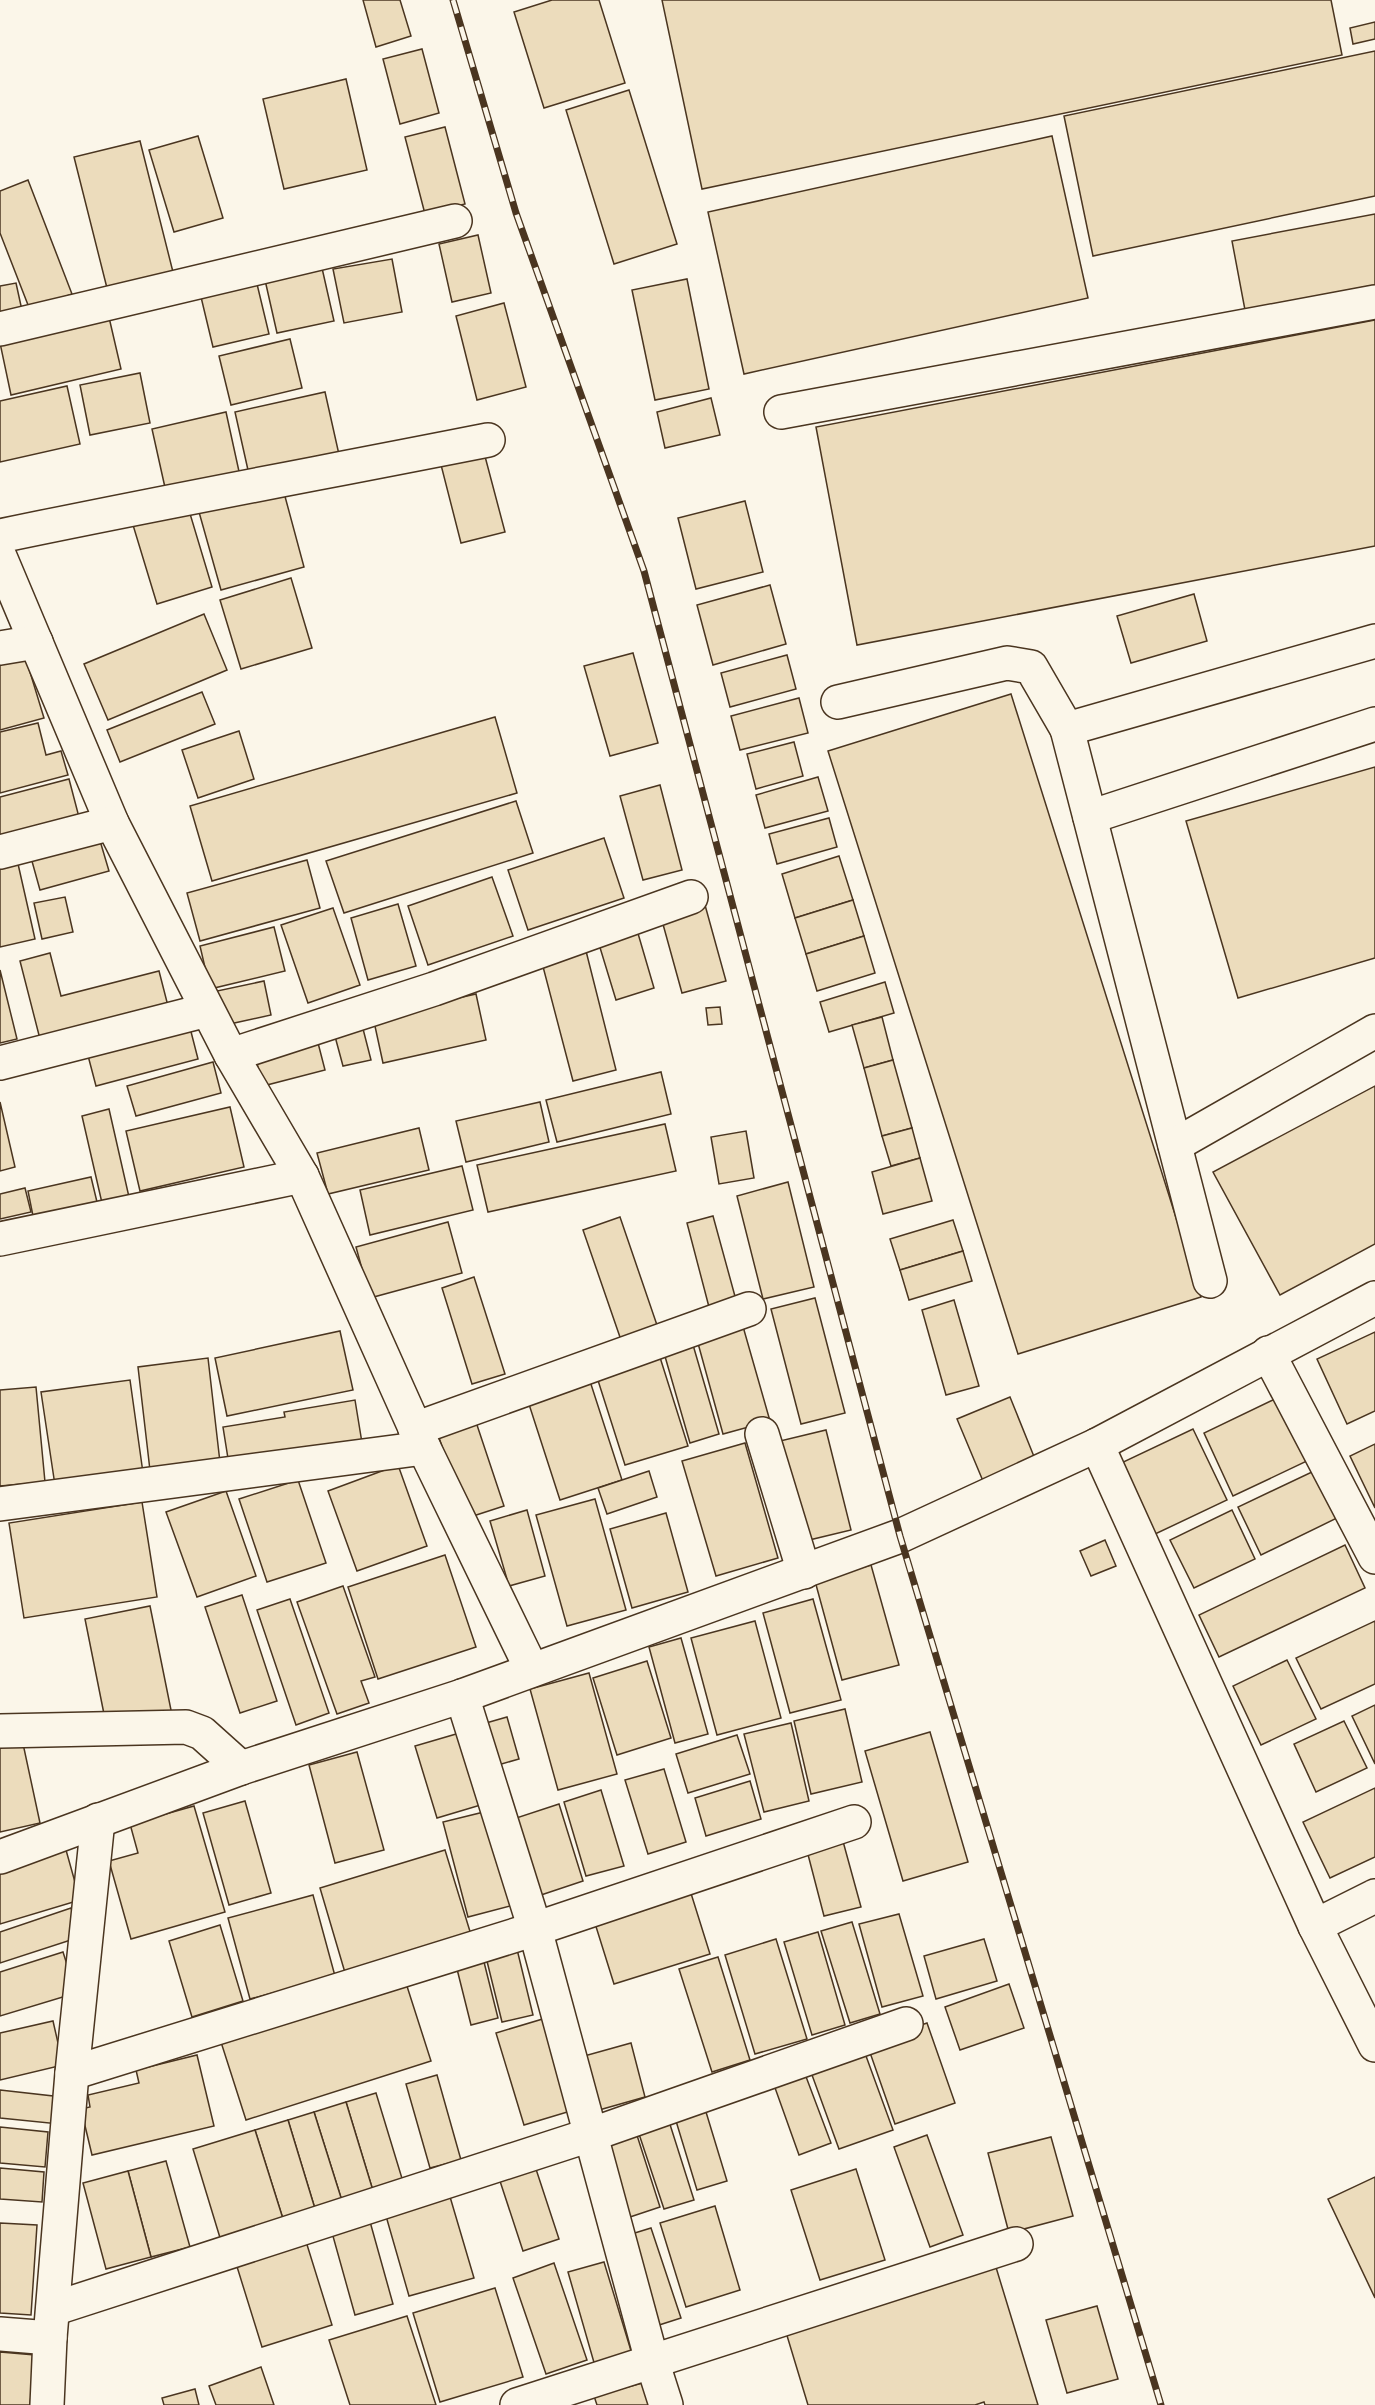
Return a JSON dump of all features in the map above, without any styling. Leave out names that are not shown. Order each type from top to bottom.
[{"type":"street","points":[[0,328],[455,221]]},
{"type":"street","points":[[781,412],[1375,302]]},
{"type":"street","points":[[0,536],[168,500],[225,492],[488,440]]},
{"type":"street","points":[[0,557],[112,823],[231,1055],[302,1176],[420,1438],[532,1670]]},
{"type":"street","points":[[1067,729],[1375,641]]},
{"type":"street","points":[[0,648],[36,642]]},
{"type":"street","points":[[838,702],[1007,663],[1031,667],[1067,729],[1210,1281]]},
{"type":"street","points":[[1090,817],[1375,724]]},
{"type":"street","points":[[0,852],[112,823]]},
{"type":"street","points":[[231,1055],[434,989],[691,897]]},
{"type":"street","points":[[0,1063],[207,1010]]},
{"type":"street","points":[[1175,1144],[1375,1031]]},
{"type":"street","points":[[0,1239],[302,1176]]},
{"type":"street","points":[[0,1857],[241,1768],[462,1696],[900,1536],[1097,1445],[1375,1298]]},
{"type":"street","points":[[0,1504],[420,1438],[749,1309]]},
{"type":"street","points":[[1268,1353],[1375,1557]]},
{"type":"street","points":[[762,1434],[804,1572]]},
{"type":"street","points":[[1097,1445],[1315,1926],[1375,2045]]},
{"type":"street","points":[[462,1696],[535,1929],[652,2361],[666,2405]]},
{"type":"street","points":[[0,1731],[186,1727],[202,1733],[241,1768]]},
{"type":"street","points":[[47,2405],[72,2073],[98,1820]]},
{"type":"street","points":[[72,2073],[535,1929],[854,1822]]},
{"type":"street","points":[[1315,1926],[1375,1896]]},
{"type":"street","points":[[0,2334],[52,2324],[906,2024]]},
{"type":"street","points":[[518,2405],[1016,2244]]},
{"type":"building","points":[[363,0],[400,0],[411,36],[376,47]]},
{"type":"building","points":[[552,0],[599,0],[625,83],[544,108],[514,12]]},
{"type":"building","points":[[662,0],[1331,0],[1342,55],[702,189]]},
{"type":"building","points":[[1375,22],[1375,39],[1353,44],[1350,28]]},
{"type":"building","points":[[422,49],[439,113],[400,124],[383,59]]},
{"type":"building","points":[[1375,51],[1375,196],[1093,256],[1064,116]]},
{"type":"building","points":[[346,79],[367,170],[284,189],[263,99]]},
{"type":"building","points":[[629,90],[677,244],[614,264],[566,110]]},
{"type":"building","points":[[445,127],[465,204],[425,214],[405,137]]},
{"type":"building","points":[[198,136],[223,218],[174,232],[149,150]]},
{"type":"building","points":[[1052,136],[1088,298],[744,374],[708,212]]},
{"type":"building","points":[[140,141],[175,280],[109,296],[74,157]]},
{"type":"building","points":[[28,180],[72,294],[30,310],[0,233],[0,191]]},
{"type":"building","points":[[1375,214],[1375,285],[1245,310],[1232,241]]},
{"type":"building","points":[[478,235],[491,293],[452,302],[439,244]]},
{"type":"building","points":[[392,259],[402,312],[344,323],[333,269]]},
{"type":"building","points":[[322,268],[334,321],[277,333],[265,280]]},
{"type":"building","points":[[687,279],[709,389],[655,400],[632,290]]},
{"type":"building","points":[[16,283],[23,315],[0,320],[0,286]]},
{"type":"building","points":[[257,284],[269,334],[213,347],[201,297]]},
{"type":"building","points":[[504,303],[526,387],[477,400],[456,316]]},
{"type":"building","points":[[108,313],[121,369],[11,395],[0,343]]},
{"type":"building","points":[[1375,320],[1375,546],[857,645],[816,427]]},
{"type":"building","points":[[290,339],[302,388],[231,405],[219,356]]},
{"type":"building","points":[[140,373],[150,423],[90,435],[80,385]]},
{"type":"building","points":[[67,386],[80,444],[0,462],[0,401]]},
{"type":"building","points":[[325,392],[340,459],[250,479],[235,412]]},
{"type":"building","points":[[711,398],[720,435],[665,448],[657,412]]},
{"type":"building","points":[[226,412],[240,476],[166,492],[152,429]]},
{"type":"building","points":[[482,445],[505,532],[461,543],[439,457]]},
{"type":"building","points":[[283,489],[304,567],[221,590],[199,512]]},
{"type":"building","points":[[745,501],[763,572],[696,589],[678,518]]},
{"type":"building","points":[[188,507],[212,587],[157,604],[133,525]]},
{"type":"building","points":[[291,578],[312,648],[241,669],[220,600]]},
{"type":"building","points":[[770,585],[786,644],[713,665],[697,605]]},
{"type":"building","points":[[1194,594],[1207,641],[1131,663],[1117,616]]},
{"type":"building","points":[[204,614],[227,670],[108,720],[84,664]]},
{"type":"building","points":[[23,649],[44,718],[0,730],[0,656]]},
{"type":"building","points":[[633,653],[658,743],[610,756],[584,666]]},
{"type":"building","points":[[787,655],[796,689],[730,707],[721,673]]},
{"type":"building","points":[[202,692],[215,724],[120,762],[107,730]]},
{"type":"building","points":[[1011,694],[1201,1297],[1018,1354],[828,751]]},
{"type":"building","points":[[799,698],[808,733],[740,750],[731,716]]},
{"type":"building","points":[[495,717],[517,793],[212,881],[190,806]]},
{"type":"building","points":[[38,723],[46,755],[61,751],[68,775],[0,793],[0,732]]},
{"type":"building","points":[[239,731],[254,779],[198,798],[182,750]]},
{"type":"building","points":[[794,742],[803,776],[756,789],[747,754]]},
{"type":"building","points":[[1375,767],[1375,958],[1238,998],[1186,821]]},
{"type":"building","points":[[818,777],[828,811],[765,828],[756,795]]},
{"type":"building","points":[[69,779],[80,821],[0,841],[0,797]]},
{"type":"building","points":[[660,785],[682,870],[643,880],[620,796]]},
{"type":"building","points":[[516,801],[533,853],[344,913],[326,861]]},
{"type":"building","points":[[829,818],[837,847],[777,864],[769,834]]},
{"type":"building","points":[[98,834],[109,871],[40,890],[30,854]]},
{"type":"building","points":[[604,838],[624,898],[528,930],[508,870]]},
{"type":"building","points":[[16,855],[35,939],[0,947],[0,859]]},
{"type":"building","points":[[839,856],[853,900],[795,918],[782,874]]},
{"type":"building","points":[[307,860],[320,908],[200,941],[187,893]]},
{"type":"building","points":[[492,877],[513,936],[428,965],[408,906]]},
{"type":"building","points":[[65,897],[73,932],[42,939],[34,903]]},
{"type":"building","points":[[853,900],[864,936],[806,954],[795,918]]},
{"type":"building","points":[[398,904],[416,966],[368,980],[351,918]]},
{"type":"building","points":[[705,905],[726,981],[682,993],[661,917]]},
{"type":"building","points":[[333,908],[360,985],[308,1003],[281,925]]},
{"type":"building","points":[[274,927],[285,971],[210,989],[200,946]]},
{"type":"building","points":[[637,930],[654,988],[616,1000],[598,941]]},
{"type":"building","points":[[864,936],[875,973],[817,991],[806,954]]},
{"type":"building","points":[[585,947],[616,1070],[573,1081],[541,959]]},
{"type":"building","points":[[50,953],[61,996],[159,971],[168,1006],[40,1039],[20,961]]},
{"type":"building","points":[[0,970],[17,1039],[0,1043]]},
{"type":"building","points":[[264,981],[271,1015],[225,1025],[217,991]]},
{"type":"building","points":[[885,982],[894,1013],[829,1032],[820,1002]]},
{"type":"building","points":[[476,994],[486,1040],[383,1063],[373,1017]]},
{"type":"building","points":[[720,1007],[722,1024],[708,1025],[706,1008]]},
{"type":"building","points":[[882,1017],[893,1060],[864,1068],[852,1025]]},
{"type":"building","points":[[188,1020],[198,1059],[96,1086],[86,1048]]},
{"type":"building","points":[[361,1021],[371,1060],[343,1066],[333,1029]]},
{"type":"building","points":[[317,1039],[325,1070],[263,1086],[255,1056]]},
{"type":"building","points":[[893,1060],[912,1128],[882,1136],[864,1068]]},
{"type":"building","points":[[213,1062],[221,1093],[136,1116],[127,1086]]},
{"type":"building","points":[[661,1072],[671,1114],[557,1142],[546,1100]]},
{"type":"building","points":[[1375,1086],[1375,1244],[1280,1295],[1213,1172]]},
{"type":"building","points":[[0,1102],[15,1167],[0,1171]]},
{"type":"building","points":[[540,1102],[549,1142],[466,1162],[456,1121]]},
{"type":"building","points":[[230,1107],[244,1167],[140,1191],[126,1131]]},
{"type":"building","points":[[109,1109],[129,1197],[102,1203],[82,1116]]},
{"type":"building","points":[[665,1124],[676,1171],[488,1212],[477,1165]]},
{"type":"building","points":[[419,1128],[429,1170],[328,1194],[317,1153]]},
{"type":"building","points":[[912,1128],[920,1158],[891,1166],[882,1136]]},
{"type":"building","points":[[746,1131],[754,1178],[719,1184],[711,1137]]},
{"type":"building","points":[[920,1158],[932,1201],[883,1214],[872,1172]]},
{"type":"building","points":[[462,1166],[473,1210],[370,1235],[360,1190]]},
{"type":"building","points":[[91,1177],[97,1202],[33,1216],[28,1191]]},
{"type":"building","points":[[788,1182],[814,1287],[763,1299],[737,1196]]},
{"type":"building","points":[[25,1188],[31,1212],[0,1219],[0,1194]]},
{"type":"building","points":[[713,1216],[736,1300],[709,1307],[687,1223]]},
{"type":"building","points":[[620,1217],[658,1328],[621,1340],[583,1230]]},
{"type":"building","points":[[953,1220],[963,1251],[900,1270],[890,1239]]},
{"type":"building","points":[[448,1222],[462,1273],[370,1298],[356,1247]]},
{"type":"building","points":[[963,1251],[972,1281],[909,1300],[900,1270]]},
{"type":"building","points":[[474,1277],[505,1374],[472,1384],[442,1288]]},
{"type":"building","points":[[815,1298],[845,1413],[801,1424],[771,1309]]},
{"type":"building","points":[[954,1300],[979,1386],[946,1395],[922,1310]]},
{"type":"building","points":[[742,1323],[770,1421],[723,1434],[696,1336]]},
{"type":"building","points":[[340,1331],[353,1390],[227,1416],[215,1358]]},
{"type":"building","points":[[1375,1332],[1375,1411],[1347,1424],[1317,1359]]},
{"type":"building","points":[[691,1338],[719,1434],[690,1443],[662,1346]]},
{"type":"building","points":[[658,1351],[688,1446],[625,1465],[595,1371]]},
{"type":"building","points":[[208,1358],[221,1471],[151,1479],[138,1367]]},
{"type":"building","points":[[588,1375],[622,1480],[560,1500],[526,1395]]},
{"type":"building","points":[[130,1380],[144,1480],[56,1492],[41,1392]]},
{"type":"building","points":[[36,1387],[45,1482],[0,1486],[0,1390]]},
{"type":"building","points":[[1010,1397],[1035,1459],[983,1481],[957,1419]]},
{"type":"building","points":[[1277,1398],[1307,1461],[1233,1496],[1204,1433]]},
{"type":"building","points":[[355,1400],[363,1449],[230,1471],[223,1427],[285,1417],[284,1412]]},
{"type":"building","points":[[474,1416],[504,1506],[467,1518],[436,1429]]},
{"type":"building","points":[[1193,1429],[1227,1500],[1153,1535],[1119,1464]]},
{"type":"building","points":[[826,1430],[851,1530],[805,1541],[780,1441]]},
{"type":"building","points":[[745,1443],[778,1558],[716,1576],[682,1461]]},
{"type":"building","points":[[1375,1444],[1375,1508],[1350,1456]]},
{"type":"building","points":[[398,1465],[427,1546],[357,1571],[328,1491]]},
{"type":"building","points":[[649,1471],[657,1497],[607,1514],[598,1488]]},
{"type":"building","points":[[1314,1471],[1337,1518],[1261,1555],[1238,1507]]},
{"type":"building","points":[[298,1480],[326,1563],[267,1582],[239,1499]]},
{"type":"building","points":[[226,1491],[256,1576],[197,1597],[166,1512]]},
{"type":"building","points":[[595,1499],[626,1610],[567,1626],[536,1515]]},
{"type":"building","points":[[142,1502],[157,1597],[24,1618],[9,1523]]},
{"type":"building","points":[[527,1510],[545,1576],[509,1586],[490,1521]]},
{"type":"building","points":[[1232,1510],[1255,1559],[1194,1588],[1170,1540]]},
{"type":"building","points":[[666,1513],[688,1592],[632,1608],[610,1529]]},
{"type":"building","points":[[1105,1540],[1116,1566],[1091,1576],[1080,1551]]},
{"type":"building","points":[[1345,1545],[1365,1588],[1219,1657],[1199,1615]]},
{"type":"building","points":[[445,1555],[476,1647],[378,1679],[348,1587]]},
{"type":"building","points":[[871,1565],[899,1665],[842,1680],[815,1581]]},
{"type":"building","points":[[343,1586],[375,1677],[361,1681],[369,1703],[337,1714],[297,1602]]},
{"type":"building","points":[[242,1595],[277,1701],[240,1713],[205,1607]]},
{"type":"building","points":[[290,1599],[329,1713],[296,1725],[257,1610]]},
{"type":"building","points":[[813,1599],[841,1700],[790,1713],[763,1613]]},
{"type":"building","points":[[150,1606],[172,1715],[107,1729],[85,1619]]},
{"type":"building","points":[[755,1621],[781,1718],[717,1735],[691,1638]]},
{"type":"building","points":[[1375,1621],[1375,1684],[1321,1709],[1296,1658]]},
{"type":"building","points":[[681,1638],[708,1734],[675,1743],[649,1647]]},
{"type":"building","points":[[1287,1660],[1316,1719],[1261,1745],[1233,1686]]},
{"type":"building","points":[[647,1661],[671,1738],[617,1755],[593,1678]]},
{"type":"building","points":[[589,1673],[617,1774],[558,1790],[530,1689]]},
{"type":"building","points":[[1375,1705],[1375,1764],[1352,1716]]},
{"type":"building","points":[[845,1709],[862,1782],[811,1794],[794,1721]]},
{"type":"building","points":[[507,1717],[519,1759],[491,1767],[479,1725]]},
{"type":"building","points":[[1344,1721],[1367,1768],[1316,1792],[1294,1744]]},
{"type":"building","points":[[791,1723],[809,1801],[764,1812],[744,1734]]},
{"type":"building","points":[[463,1732],[484,1804],[437,1818],[415,1746]]},
{"type":"building","points":[[930,1732],[968,1862],[903,1881],[865,1751]]},
{"type":"building","points":[[737,1735],[750,1774],[688,1793],[676,1754]]},
{"type":"building","points":[[22,1739],[40,1823],[0,1832],[0,1744]]},
{"type":"building","points":[[357,1752],[384,1850],[335,1863],[309,1765]]},
{"type":"building","points":[[664,1769],[686,1842],[648,1854],[625,1780]]},
{"type":"building","points":[[750,1781],[761,1819],[706,1836],[695,1798]]},
{"type":"building","points":[[1375,1788],[1375,1857],[1330,1878],[1303,1822]]},
{"type":"building","points":[[601,1790],[624,1866],[586,1876],[564,1802]]},
{"type":"building","points":[[245,1801],[271,1893],[229,1905],[203,1813]]},
{"type":"building","points":[[559,1804],[583,1881],[532,1898],[507,1821]]},
{"type":"building","points":[[194,1806],[225,1912],[131,1939],[109,1861],[138,1853],[130,1824]]},
{"type":"building","points":[[488,1811],[514,1905],[468,1917],[443,1822]]},
{"type":"building","points":[[841,1834],[861,1907],[824,1916],[805,1843]]},
{"type":"building","points":[[66,1850],[80,1900],[0,1924],[0,1869]]},
{"type":"building","points":[[445,1850],[472,1938],[346,1976],[320,1888]]},
{"type":"building","points":[[689,1887],[710,1954],[614,1984],[593,1917]]},
{"type":"building","points":[[313,1895],[335,1976],[250,1999],[228,1918]]},
{"type":"building","points":[[71,1908],[80,1937],[0,1963],[0,1932]]},
{"type":"building","points":[[899,1914],[923,1996],[882,2007],[859,1924]]},
{"type":"building","points":[[852,1922],[880,2014],[850,2023],[821,1931]]},
{"type":"building","points":[[220,1925],[243,2001],[192,2017],[169,1941]]},
{"type":"building","points":[[818,1932],[845,2025],[812,2035],[784,1942]]},
{"type":"building","points":[[776,1939],[807,2039],[755,2054],[725,1955]]},
{"type":"building","points":[[984,1939],[997,1981],[936,1999],[924,1956]]},
{"type":"building","points":[[515,1941],[533,2015],[502,2022],[484,1949]]},
{"type":"building","points":[[63,1952],[76,1993],[0,2016],[0,1972]]},
{"type":"building","points":[[482,1954],[498,2018],[471,2025],[455,1961]]},
{"type":"building","points":[[718,1957],[750,2060],[712,2072],[679,1969]]},
{"type":"building","points":[[405,1980],[431,2061],[246,2120],[220,2039]]},
{"type":"building","points":[[1009,1984],[1024,2028],[960,2050],[945,2007]]},
{"type":"building","points":[[546,2018],[574,2110],[524,2125],[496,2033]]},
{"type":"building","points":[[53,2021],[63,2065],[0,2080],[0,2033]]},
{"type":"building","points":[[927,2023],[955,2103],[895,2124],[867,2044]]},
{"type":"building","points":[[631,2043],[645,2097],[592,2112],[577,2058]]},
{"type":"building","points":[[862,2045],[893,2130],[839,2149],[808,2064]]},
{"type":"building","points":[[197,2055],[214,2126],[92,2155],[81,2109],[90,2107],[88,2095],[139,2083],[136,2070]]},
{"type":"building","points":[[805,2074],[831,2143],[799,2155],[774,2085]]},
{"type":"building","points":[[437,2075],[461,2160],[430,2168],[406,2084]]},
{"type":"building","points":[[0,2090],[62,2097],[59,2124],[0,2118]]},
{"type":"building","points":[[376,2093],[404,2185],[374,2194],[346,2102]]},
{"type":"building","points":[[346,2102],[374,2194],[343,2204],[314,2112]]},
{"type":"building","points":[[314,2112],[343,2204],[316,2212],[288,2120]]},
{"type":"building","points":[[706,2112],[727,2181],[697,2190],[676,2121]]},
{"type":"building","points":[[667,2115],[694,2200],[664,2209],[636,2125]]},
{"type":"building","points":[[288,2120],[316,2212],[284,2222],[255,2130]]},
{"type":"building","points":[[634,2126],[660,2207],[621,2220],[595,2139]]},
{"type":"building","points":[[0,2127],[48,2132],[45,2167],[0,2163]]},
{"type":"building","points":[[255,2130],[284,2222],[221,2241],[193,2149]]},
{"type":"building","points":[[927,2135],[963,2235],[930,2247],[894,2147]]},
{"type":"building","points":[[1051,2137],[1073,2216],[1009,2233],[988,2153]]},
{"type":"building","points":[[533,2160],[559,2239],[523,2251],[497,2172]]},
{"type":"building","points":[[166,2161],[190,2247],[151,2257],[128,2171]]},
{"type":"building","points":[[0,2168],[44,2172],[42,2202],[0,2199]]},
{"type":"building","points":[[856,2169],[885,2260],[820,2280],[791,2190]]},
{"type":"building","points":[[128,2171],[151,2257],[106,2269],[83,2183]]},
{"type":"building","points":[[1375,2177],[1375,2298],[1328,2199]]},
{"type":"building","points":[[448,2190],[474,2278],[409,2296],[384,2209]]},
{"type":"building","points":[[715,2206],[740,2290],[686,2307],[660,2223]]},
{"type":"building","points":[[369,2218],[393,2304],[355,2315],[331,2229]]},
{"type":"building","points":[[0,2223],[37,2225],[31,2315],[0,2313]]},
{"type":"building","points":[[651,2228],[681,2318],[656,2326],[625,2236]]},
{"type":"building","points":[[304,2235],[332,2325],[262,2347],[234,2257]]},
{"type":"building","points":[[604,2262],[632,2354],[595,2366],[568,2272]]},
{"type":"building","points":[[554,2263],[587,2360],[546,2374],[513,2278]]},
{"type":"building","points":[[995,2264],[1038,2405],[985,2405],[984,2402],[975,2405],[808,2405],[785,2329]]},
{"type":"building","points":[[495,2288],[523,2377],[440,2402],[413,2313]]},
{"type":"building","points":[[1097,2306],[1118,2379],[1067,2393],[1046,2320]]},
{"type":"building","points":[[407,2316],[436,2405],[350,2405],[329,2340]]},
{"type":"building","points":[[0,2352],[35,2355],[30,2405],[0,2405]]},
{"type":"building","points":[[261,2367],[274,2405],[216,2405],[209,2386]]},
{"type":"building","points":[[650,2381],[657,2405],[597,2405],[594,2396]]},
{"type":"building","points":[[195,2389],[199,2405],[164,2405],[162,2398]]},
{"type":"railway","points":[[453,0],[516,213],[644,571],[900,1536],[1161,2405]]}]
